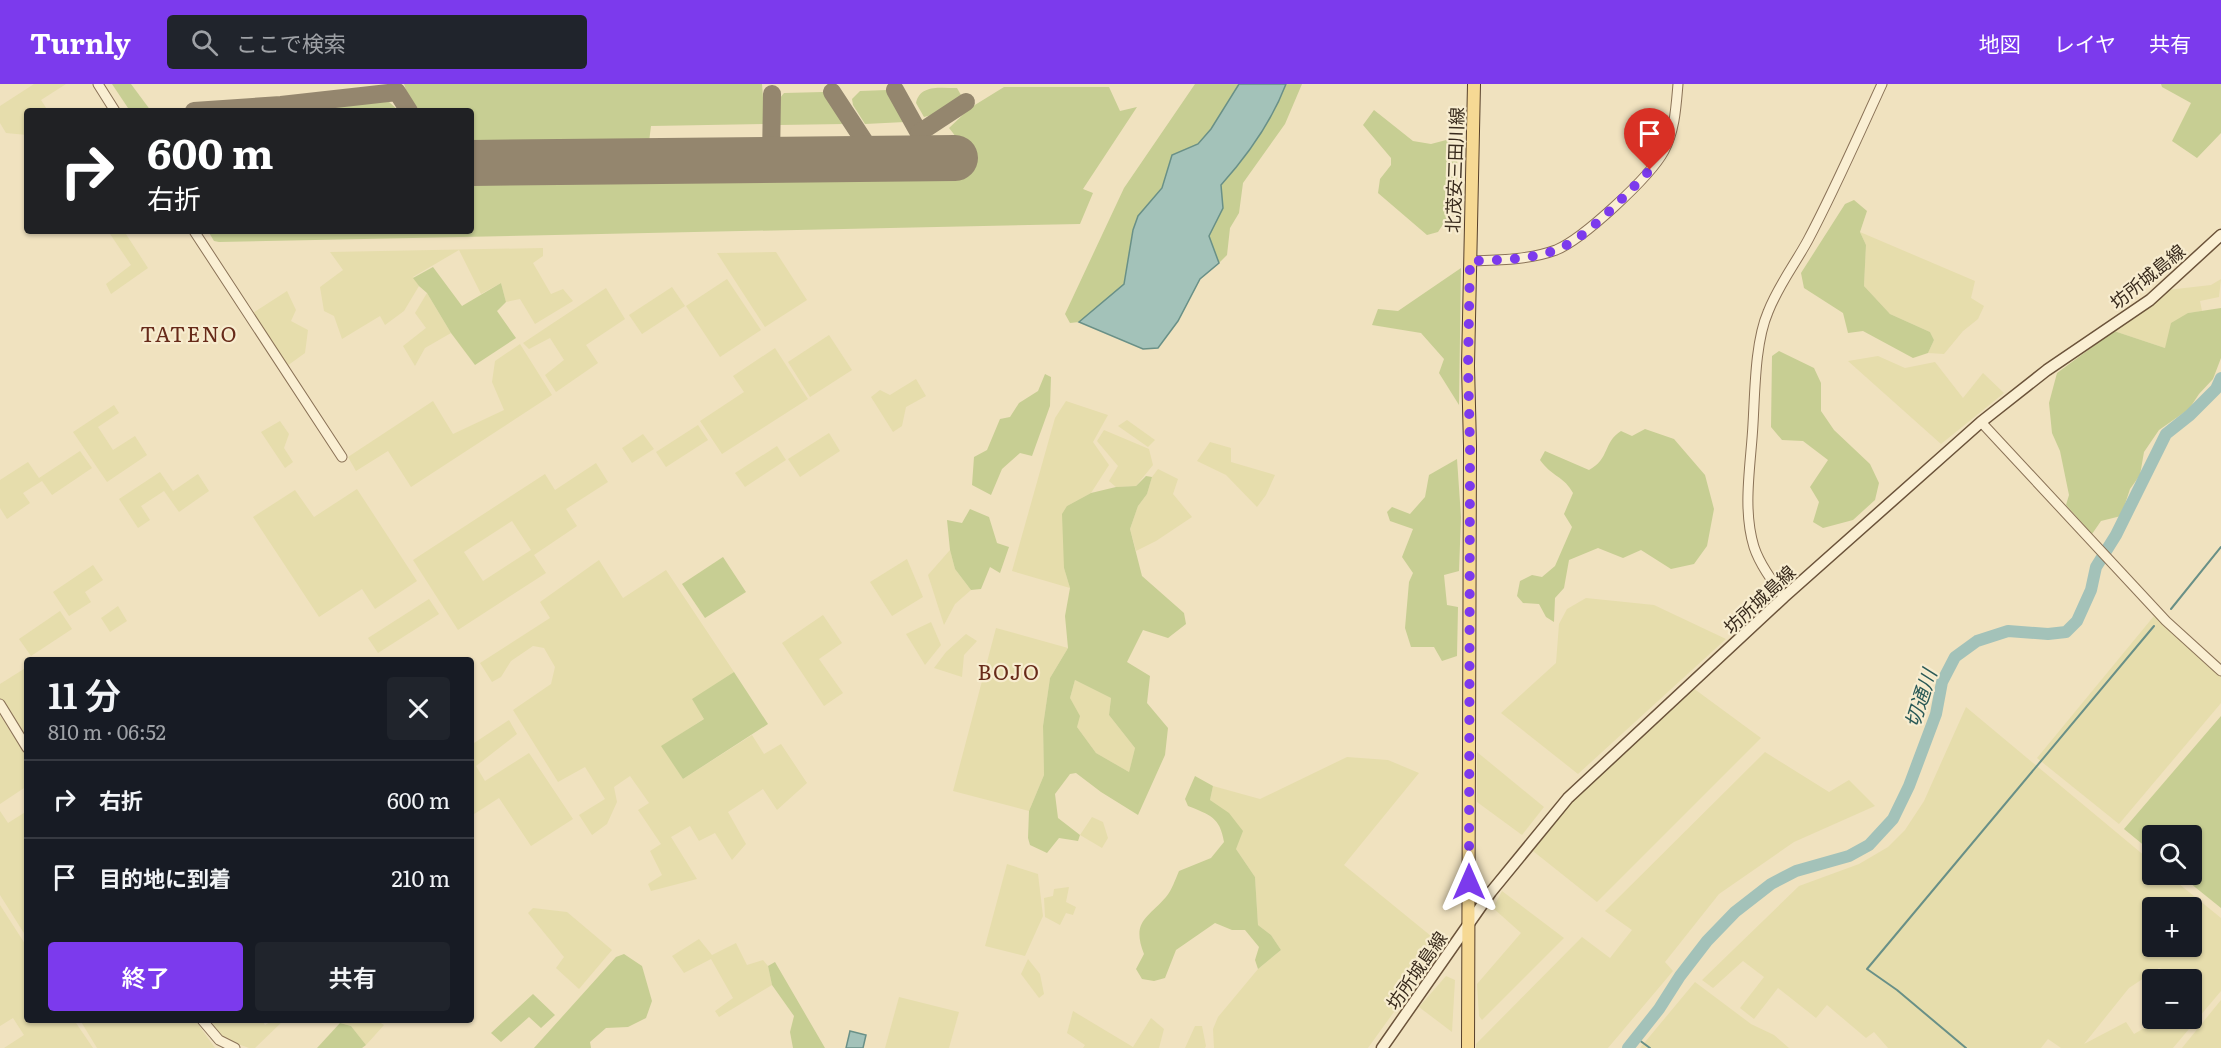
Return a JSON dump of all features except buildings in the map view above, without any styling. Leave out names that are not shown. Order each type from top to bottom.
[{"type":"main road","name":"北茂安三田川線","points":[[1468,1048],[1470,446],[1468,366],[1474,84]]},
{"type":"main road","name":"坊所城島線","points":[[1382,1048],[1469,922],[1527,846],[1568,798],[1785,597],[1981,422],[2047,370],[2150,300],[2221,235]]},
{"type":"street","points":[[98,84],[114,108]]},
{"type":"street","points":[[1470,261],[1530,257],[1556,250],[1574,240],[1650,170],[1664,152],[1674,124],[1678,84]]},
{"type":"street","points":[[1785,597],[1767,572],[1755,547],[1750,524],[1749,498],[1756,377],[1762,332],[1767,314],[1784,279],[1807,243],[1882,84]]},
{"type":"street","points":[[197,234],[342,457]]},
{"type":"street","points":[[1981,422],[2166,621],[2221,671]]},
{"type":"street","points":[[0,704],[24,743]]},
{"type":"street","points":[[205,1023],[219,1040],[235,1048]]},
{"type":"shaded area","points":[[34,84],[66,84],[41,100],[46,108],[24,108],[24,135],[6,133],[0,123],[0,106]]},
{"type":"shaded area","points":[[1860,232],[1975,281],[1971,298],[1984,306],[1978,319],[1963,331],[1944,354],[1928,353],[1934,340],[1930,332],[1890,314],[1864,286],[1866,245]]},
{"type":"shaded area","points":[[110,234],[126,234],[148,268],[111,294],[106,284],[131,265]]},
{"type":"shaded area","points":[[543,248],[543,256],[533,263],[551,294],[563,289],[573,301],[535,324],[520,299],[506,302],[501,283],[481,294],[459,250],[413,277],[419,286],[404,311],[385,325],[380,316],[342,339],[334,316],[324,311],[320,287],[343,270],[330,252]]},
{"type":"shaded area","points":[[776,252],[807,300],[765,327],[717,253]]},
{"type":"shaded area","points":[[727,279],[761,330],[720,357],[686,306]]},
{"type":"shaded area","points":[[2221,279],[2219,297],[2200,301],[2202,311],[2188,313],[2165,348],[2114,331],[2151,306],[2167,290],[2211,285]]},
{"type":"shaded area","points":[[672,287],[685,306],[642,334],[629,315]]},
{"type":"shaded area","points":[[606,288],[625,319],[586,345],[598,363],[556,392],[545,375],[564,360],[550,338],[529,349],[523,343]]},
{"type":"shaded area","points":[[287,291],[296,310],[291,321],[308,330],[305,353],[287,366],[253,313]]},
{"type":"shaded area","points":[[427,293],[451,333],[425,348],[415,366],[403,346],[426,328],[415,313]]},
{"type":"shaded area","points":[[829,335],[852,370],[810,397],[788,362]]},
{"type":"shaded area","points":[[520,344],[552,395],[411,487],[388,451],[356,471],[348,457],[433,401],[453,434],[504,410],[492,382],[495,361]]},
{"type":"shaded area","points":[[775,348],[808,399],[722,454],[700,421],[744,392],[733,376]]},
{"type":"shaded area","points":[[1878,356],[1905,368],[1935,362],[1963,398],[1983,373],[2004,393],[1941,444],[1848,361]]},
{"type":"shaded area","points":[[916,379],[926,396],[906,407],[902,426],[893,432],[871,397],[880,390],[890,395]]},
{"type":"shaded area","points":[[1066,401],[1108,415],[1093,442],[1109,465],[1091,493],[1067,506],[1064,568],[1070,588],[1012,571],[1055,418]]},
{"type":"shaded area","points":[[114,405],[119,413],[98,427],[113,450],[135,436],[147,455],[107,482],[73,432]]},
{"type":"shaded area","points":[[1127,420],[1155,440],[1148,447],[1118,426]]},
{"type":"shaded area","points":[[280,421],[289,434],[284,448],[293,462],[285,468],[261,432]]},
{"type":"shaded area","points":[[698,425],[708,440],[666,467],[656,452]]},
{"type":"shaded area","points":[[1104,430],[1149,449],[1153,465],[1136,486],[1116,487],[1109,481],[1118,466],[1097,441]]},
{"type":"shaded area","points":[[829,433],[840,451],[800,477],[788,459]]},
{"type":"shaded area","points":[[643,434],[654,449],[632,463],[622,448]]},
{"type":"shaded area","points":[[1210,442],[1231,448],[1231,462],[1275,475],[1266,495],[1257,507],[1226,475],[1197,461]]},
{"type":"shaded area","points":[[777,446],[786,460],[745,487],[735,473]]},
{"type":"shaded area","points":[[80,451],[92,468],[52,495],[42,481],[23,493],[30,503],[7,519],[0,508],[0,480],[28,462],[39,478]]},
{"type":"shaded area","points":[[596,463],[608,482],[566,509],[577,526],[534,555],[546,573],[458,630],[413,560],[545,474],[555,490]],"holes":[[[512,521],[531,550],[483,581],[464,552]]]},
{"type":"shaded area","points":[[1158,469],[1178,479],[1173,494],[1192,517],[1156,541],[1136,551],[1130,529],[1138,506],[1147,494],[1152,477]]},
{"type":"shaded area","points":[[160,472],[173,491],[198,474],[209,491],[179,512],[164,491],[141,506],[150,520],[138,528],[119,499]]},
{"type":"shaded area","points":[[357,489],[417,581],[375,609],[362,589],[319,617],[253,517],[295,490],[314,517]]},
{"type":"shaded area","points":[[950,550],[955,569],[971,590],[955,604],[944,625],[928,575]]},
{"type":"shaded area","points":[[907,559],[923,597],[892,616],[870,582]]},
{"type":"shaded area","points":[[599,560],[623,598],[666,570],[734,672],[693,699],[705,718],[662,746],[683,779],[752,735],[764,754],[781,744],[807,783],[777,810],[763,789],[728,812],[746,844],[732,860],[715,833],[699,841],[690,826],[671,837],[697,879],[651,891],[648,884],[662,875],[650,851],[661,844],[638,810],[649,803],[630,776],[614,787],[617,802],[607,824],[592,835],[579,815],[605,799],[585,767],[558,782],[513,710],[551,684],[555,667],[544,648],[533,646],[511,661],[501,677],[492,682],[480,663],[550,618],[540,602]]},
{"type":"shaded area","points":[[93,565],[103,580],[85,592],[91,602],[69,616],[53,592]]},
{"type":"shaded area","points":[[1586,598],[1654,605],[1726,639],[1578,774],[1501,713],[1556,663],[1559,624],[1567,609]]},
{"type":"shaded area","points":[[429,599],[439,614],[378,653],[368,638]]},
{"type":"shaded area","points":[[118,606],[127,621],[110,632],[101,618]]},
{"type":"shaded area","points":[[60,611],[72,629],[31,656],[19,639]]},
{"type":"shaded area","points":[[823,615],[842,643],[819,659],[843,693],[824,706],[782,643]]},
{"type":"shaded area","points":[[2154,616],[2221,674],[2221,703],[2119,824],[2037,758]]},
{"type":"shaded area","points":[[931,622],[941,645],[925,665],[906,634]]},
{"type":"shaded area","points":[[996,628],[1068,648],[1050,678],[1043,726],[1044,775],[1029,811],[953,791]]},
{"type":"shaded area","points":[[966,634],[977,641],[964,655],[962,677],[934,668],[946,652]]},
{"type":"shaded area","points":[[24,669],[24,738],[0,700],[0,684]]},
{"type":"shaded area","points":[[1075,680],[1111,698],[1109,715],[1135,748],[1129,772],[1096,753],[1077,727],[1070,698]]},
{"type":"shaded area","points":[[1693,688],[1761,738],[1597,902],[1533,851],[1571,803]]},
{"type":"shaded area","points":[[1966,707],[2142,854],[2142,885],[2180,885],[2195,897],[2142,897],[2142,957],[2202,957],[2202,903],[2221,918],[2221,991],[2202,1014],[2202,969],[2142,969],[2142,979],[2129,988],[2084,1044],[2126,1022],[2134,1034],[2143,1029],[2189,1029],[2173,1048],[2061,1048],[2048,1039],[2041,1048],[1888,1048],[1874,1032],[1866,1038],[1827,1005],[1816,1018],[1778,988],[1754,1019],[1740,1008],[1764,977],[1743,961],[1713,988],[1702,980],[1799,886],[1859,864],[1888,847],[1905,830],[1924,801]]},
{"type":"shaded area","points":[[0,715],[24,752],[24,788],[0,804]]},
{"type":"shaded area","points":[[509,720],[517,734],[476,766],[485,781],[529,753],[573,819],[531,846],[499,798],[474,814],[474,743]]},
{"type":"shaded area","points":[[1477,752],[1544,807],[1522,835],[1477,802]]},
{"type":"shaded area","points":[[1765,752],[1829,792],[1849,780],[1875,806],[1794,842],[1719,894],[1665,962],[1673,971],[1608,1048],[1476,1048],[1476,1044],[1582,937],[1610,958],[1632,930],[1605,911]]},
{"type":"shaded area","points":[[1347,757],[1388,760],[1419,773],[1344,865],[1442,945],[1368,1048],[1214,1048],[1213,1029],[1218,1017],[1258,969],[1281,950],[1271,935],[1258,925],[1255,877],[1236,849],[1210,800],[1213,786],[1260,799]]},
{"type":"shaded area","points":[[0,811],[8,823],[24,813],[24,933],[0,895]]},
{"type":"shaded area","points":[[1092,817],[1103,822],[1108,838],[1102,848],[1080,835]]},
{"type":"shaded area","points":[[1007,864],[1038,874],[1043,916],[1025,956],[985,946]]},
{"type":"shaded area","points":[[1069,887],[1066,902],[1076,907],[1073,915],[1066,913],[1060,925],[1045,917],[1044,898],[1053,896],[1054,889]]},
{"type":"shaded area","points":[[1502,891],[1564,938],[1482,1020],[1479,1016],[1477,984],[1521,933],[1493,908]]},
{"type":"shaded area","points":[[0,905],[24,942],[24,1023],[76,1023],[93,1048],[4,1048],[24,1035],[13,1018],[0,1026]]},
{"type":"shaded area","points":[[533,908],[567,912],[612,950],[579,989],[556,968],[564,957],[528,913]]},
{"type":"shaded area","points":[[699,939],[712,955],[736,943],[747,965],[763,960],[768,966],[772,985],[719,1017],[715,1011],[733,998],[711,959],[684,973],[672,956]]},
{"type":"shaded area","points":[[1028,959],[1040,974],[1044,994],[1039,998],[1021,974]]},
{"type":"shaded area","points":[[1446,976],[1455,980],[1452,1032],[1419,1007]]},
{"type":"shaded area","points":[[1695,982],[1751,1024],[1774,1035],[1789,1048],[1640,1048]]},
{"type":"shaded area","points":[[899,997],[959,1012],[949,1048],[885,1048]]},
{"type":"shaded area","points":[[2221,1000],[2221,1048],[2182,1048],[2197,1029],[2202,1029],[2202,1023]]},
{"type":"shaded area","points":[[1073,1011],[1133,1047],[1151,1018],[1164,1029],[1159,1048],[1083,1048],[1085,1045],[1067,1033]]},
{"type":"shaded area","points":[[82,1023],[197,1023],[215,1048],[97,1048]]},
{"type":"shaded area","points":[[208,1023],[264,1023],[265,1025],[281,1023],[255,1048],[221,1038]]},
{"type":"shaded area","points":[[340,1023],[381,1023],[384,1025],[366,1045],[351,1026]]},
{"type":"shaded area","points":[[1195,1026],[1202,1026],[1206,1046],[1205,1048],[1185,1048]]},
{"type":"green space","points":[[112,84],[131,84],[149,108],[128,108]]},
{"type":"green space","points":[[404,84],[762,84],[765,124],[651,126],[649,142],[474,144],[474,108],[417,108]]},
{"type":"green space","points":[[1195,84],[1239,84],[1211,129],[1198,144],[1172,155],[1162,188],[1138,216],[1133,230],[1124,284],[1079,322],[1070,323],[1065,314],[1124,188]]},
{"type":"green space","points":[[1286,84],[1302,84],[1285,124],[1243,183],[1239,213],[1230,228],[1227,255],[1219,263],[1209,236],[1223,208],[1221,185],[1258,138]]},
{"type":"green space","points":[[2161,84],[2221,84],[2221,133],[2197,158],[2172,141],[2191,103],[2162,87]]},
{"type":"green space","points":[[1004,87],[1109,87],[1120,111],[1137,107],[1083,189],[1093,193],[1080,224],[219,242],[214,241],[210,234],[474,234],[474,174],[650,172],[651,183],[865,180],[868,171],[956,168],[960,157],[960,147],[949,128],[970,108]]},
{"type":"green space","points":[[932,88],[957,88],[961,95],[936,114],[924,117],[916,103],[922,93]]},
{"type":"green space","points":[[887,90],[904,114],[905,122],[865,124],[853,105],[852,99],[860,91]]},
{"type":"green space","points":[[823,92],[844,124],[779,125],[780,98],[784,93]]},
{"type":"green space","points":[[376,99],[388,101],[396,108],[308,108],[311,105]]},
{"type":"green space","points":[[1374,110],[1413,141],[1431,144],[1450,139],[1458,145],[1455,206],[1438,232],[1427,235],[1378,193],[1380,179],[1391,165],[1391,158],[1363,125]]},
{"type":"green space","points":[[1854,200],[1867,211],[1860,232],[1866,245],[1864,286],[1890,314],[1930,332],[1934,340],[1928,353],[1913,358],[1863,331],[1848,333],[1843,313],[1804,288],[1801,273],[1845,204]]},
{"type":"green space","points":[[433,267],[462,306],[501,283],[506,302],[497,311],[516,338],[475,365],[451,333],[427,293],[413,278]]},
{"type":"green space","points":[[1461,268],[1459,405],[1439,373],[1444,359],[1421,333],[1372,325],[1378,309],[1398,311]]},
{"type":"green space","points":[[2221,308],[2221,358],[2213,379],[2189,409],[2159,430],[2144,452],[2140,475],[2130,489],[2121,516],[2101,521],[2092,534],[2066,505],[2069,495],[2060,451],[2052,433],[2049,403],[2057,373],[2114,331],[2165,348],[2171,323],[2188,313]]},
{"type":"green space","points":[[1779,351],[1814,368],[1821,383],[1821,411],[1834,430],[1870,464],[1879,483],[1875,500],[1853,520],[1823,528],[1813,522],[1819,502],[1810,487],[1828,460],[1803,441],[1782,440],[1771,427],[1772,356]]},
{"type":"green space","points":[[1045,374],[1051,377],[1050,406],[1032,456],[1020,453],[1002,469],[991,495],[972,485],[974,457],[987,450],[1000,419],[1010,417],[1019,403],[1038,391]]},
{"type":"green space","points":[[1645,429],[1674,439],[1705,475],[1714,509],[1707,546],[1694,564],[1671,569],[1641,550],[1623,558],[1598,548],[1569,560],[1564,588],[1555,598],[1554,622],[1546,617],[1539,604],[1523,603],[1517,596],[1520,581],[1532,575],[1542,577],[1555,566],[1572,527],[1564,514],[1573,493],[1566,483],[1540,460],[1545,451],[1589,470],[1596,466],[1604,456],[1615,435],[1621,431],[1632,436]]},
{"type":"green space","points":[[1457,459],[1461,517],[1459,571],[1444,575],[1447,605],[1458,607],[1457,656],[1442,661],[1434,647],[1411,647],[1405,628],[1409,582],[1413,573],[1402,557],[1413,529],[1390,521],[1387,512],[1392,507],[1410,514],[1425,497],[1429,475]]},
{"type":"green space","points":[[1146,476],[1152,477],[1147,494],[1138,506],[1130,529],[1142,576],[1184,613],[1186,624],[1168,638],[1143,630],[1127,662],[1150,676],[1147,703],[1168,728],[1165,755],[1138,815],[1076,773],[1070,774],[1055,794],[1058,818],[1080,835],[1078,841],[1059,838],[1047,853],[1030,845],[1029,811],[1044,775],[1043,726],[1050,678],[1068,648],[1065,616],[1070,588],[1064,568],[1062,514],[1067,506],[1091,493],[1116,487],[1136,486]],"holes":[[[1075,680],[1111,698],[1109,715],[1135,748],[1129,772],[1096,753],[1077,727],[1080,716],[1070,698]]]},
{"type":"green space","points":[[970,509],[989,517],[997,543],[1009,547],[1000,573],[990,567],[981,589],[971,590],[955,569],[950,550],[947,520],[962,523]]},
{"type":"green space","points":[[723,557],[746,592],[705,618],[682,584]]},
{"type":"green space","points":[[734,672],[768,724],[683,779],[661,746],[704,719],[692,699]]},
{"type":"green space","points":[[2221,716],[2221,908],[2192,885],[2202,885],[2202,825],[2142,825],[2142,844],[2124,829]]},
{"type":"green space","points":[[1195,776],[1213,786],[1210,800],[1229,813],[1243,831],[1236,849],[1255,877],[1258,925],[1271,935],[1281,950],[1258,969],[1255,960],[1259,947],[1245,930],[1232,930],[1215,923],[1176,950],[1165,978],[1154,981],[1142,979],[1136,969],[1144,954],[1139,934],[1143,921],[1168,894],[1179,871],[1211,858],[1224,842],[1220,827],[1213,818],[1188,806],[1185,799]]},
{"type":"green space","points":[[624,954],[642,966],[652,1001],[646,1018],[628,1027],[606,1028],[590,1042],[591,1048],[534,1048],[616,957]]},
{"type":"green space","points":[[775,962],[825,1048],[793,1048],[790,1032],[794,1016],[772,985],[768,966]]},
{"type":"green space","points":[[533,994],[555,1015],[541,1028],[529,1017],[501,1042],[491,1033]]},
{"type":"green space","points":[[340,1023],[351,1026],[366,1045],[362,1048],[317,1048]]},
{"type":"water","points":[[1239,84],[1286,84],[1258,138],[1221,185],[1223,208],[1209,236],[1219,263],[1200,279],[1178,321],[1158,348],[1143,349],[1079,322],[1124,284],[1133,230],[1138,216],[1162,188],[1172,155],[1198,144],[1211,129]]},
{"type":"water","points":[[850,1031],[866,1035],[863,1048],[846,1048]]},
{"type":"waterway","name":"切通川","points":[[1628,1048],[1707,941],[1735,912],[1771,884],[1796,871],[1849,856],[1869,845],[1893,819],[1909,786],[1936,714],[1942,682],[1955,657],[1977,641],[2008,631],[2048,634],[2066,632],[2077,621],[2091,590],[2096,567],[2116,535],[2166,434],[2190,415],[2216,389],[2221,378]]},
{"type":"waterway","points":[[2171,609],[2221,547]]},
{"type":"waterway","points":[[1966,1048],[1897,990],[1867,969],[2154,626]]},
{"type":"waterway","points":[[1635,1037],[1650,1048]]},
{"type":"taxiway","points":[[895,90],[919,133]]},
{"type":"taxiway","points":[[238,108],[397,92],[407,108]]},
{"type":"taxiway","points":[[832,92],[876,159]]},
{"type":"taxiway","points":[[771,160],[772,94]]},
{"type":"taxiway","points":[[920,158],[919,133],[966,102]]},
{"type":"runway","points":[[474,163],[955,158]]},
{"type":"district","name":"TATENO","points":[[189,332]]},
{"type":"district","name":"BOJO","points":[[1009,670]]},
{"type":"route","points":[[1469,882],[1470,446],[1468,366],[1470,261],[1530,257],[1556,250],[1574,240],[1650,170]]}]
